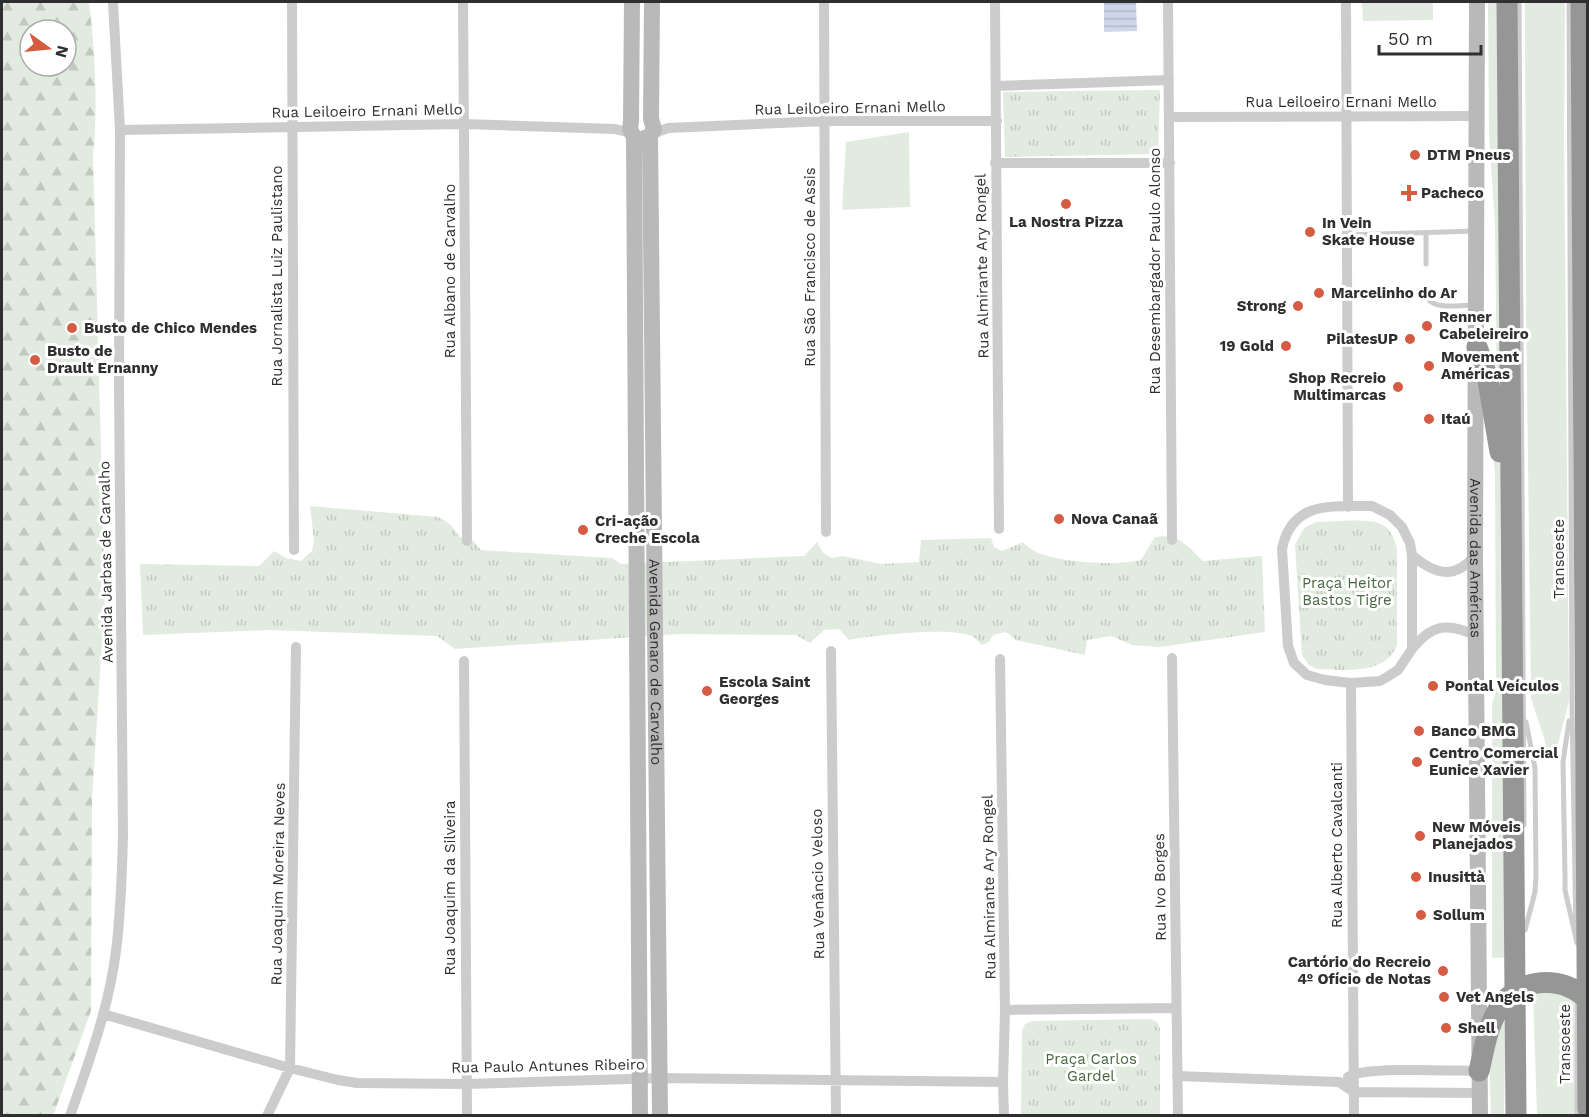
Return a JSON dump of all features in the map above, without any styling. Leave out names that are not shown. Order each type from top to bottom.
[{"type":"highway","points":[[1507,2],[1510,503],[1522,988],[1516,1116]]},
{"type":"highway","points":[[1581,2],[1582,993],[1587,1109]]},
{"type":"highway","points":[[1582,103],[1587,143]]},
{"type":"highway","points":[[1477,347],[1487,375],[1499,447],[1501,482],[1510,503]]},
{"type":"highway","points":[[1479,1071],[1488,1032],[1499,1008],[1522,988],[1544,982],[1555,982],[1582,993]]},
{"type":"street","name":"Avenida Jarbas de Carvalho","points":[[70,1116],[103,1014],[116,952],[123,835],[119,397],[120,130],[113,2]]},
{"type":"street","name":"Rua Jornalista Luiz Paulistano","points":[[292,2],[294,550]]},
{"type":"street","name":"Rua Albano de Carvalho","points":[[463,2],[467,541]]},
{"type":"street","name":"Avenida Genaro de Carvalho","points":[[632,2],[642,128],[655,558],[660,1116]]},
{"type":"street","name":"Avenida Genaro de Carvalho","points":[[640,1116],[637,559],[642,128],[652,2]]},
{"type":"street","name":"Rua São Francisco de Assis","points":[[824,2],[826,532]]},
{"type":"street","name":"Rua Almirante Ary Rongel","points":[[995,2],[999,529]]},
{"type":"street","name":"Rua Desembargador Paulo Alonso","points":[[1168,2],[1172,540]]},
{"type":"street","points":[[1346,2],[1348,507]]},
{"type":"street","name":"Avenida das Américas","points":[[1477,2],[1475,555],[1480,1116]]},
{"type":"street","points":[[996,86],[1169,80]]},
{"type":"street","name":"Rua Leiloeiro Ernani Mello","points":[[1170,117],[1478,116]]},
{"type":"street","name":"Rua Leiloeiro Ernani Mello","points":[[120,130],[464,124],[642,128],[825,121],[997,122]]},
{"type":"street","points":[[995,163],[1170,163]]},
{"type":"street","points":[[1412,650],[1412,555],[1407,534],[1390,515],[1372,507],[1322,507],[1302,515],[1287,533],[1282,549],[1288,646],[1294,663],[1300,670],[1315,678],[1351,683],[1380,681],[1398,670],[1412,650],[1432,630],[1455,627],[1477,636]]},
{"type":"street","points":[[1412,555],[1424,565],[1444,572],[1461,569],[1475,555]]},
{"type":"street","points":[[637,559],[638,563],[645,566],[652,564],[655,558]]},
{"type":"street","points":[[637,635],[645,628],[653,629],[656,633]]},
{"type":"street","name":"Rua Joaquim Moreira Neves","points":[[267,1116],[290,1068],[297,647]]},
{"type":"street","name":"Rua Venâncio Veloso","points":[[831,651],[836,1116]]},
{"type":"street","name":"Rua Ivo Borges","points":[[1172,658],[1178,1116]]},
{"type":"street","name":"Rua Almirante Ary Rongel","points":[[1000,659],[1005,1010],[1004,1116]]},
{"type":"street","name":"Rua Joaquim da Silveira","points":[[464,661],[467,1116]]},
{"type":"street","name":"Rua Alberto Cavalcanti","points":[[1351,683],[1354,1116]]},
{"type":"street","points":[[1005,1010],[1176,1008]]},
{"type":"street","name":"Rua Paulo Antunes Ribeiro","points":[[103,1014],[290,1068],[357,1083],[466,1084],[660,1078],[1003,1082]]},
{"type":"street","points":[[1339,1082],[1354,1073],[1479,1071]]},
{"type":"street","points":[[1177,1076],[1339,1082],[1354,1092],[1480,1093]]},
{"type":"lane","points":[[1519,2],[1524,827]]},
{"type":"lane","name":"Transoeste","points":[[1569,2],[1572,707],[1577,953]]},
{"type":"lane","points":[[1348,235],[1476,231]]},
{"type":"lane","points":[[1426,233],[1426,264]]},
{"type":"lane","points":[[1428,299],[1436,305],[1476,306]]},
{"type":"lane","points":[[1572,707],[1563,762],[1565,875],[1577,943]]},
{"type":"lane","points":[[1524,712],[1534,754],[1536,876],[1524,939]]},
{"type":"lane","points":[[1524,907],[1525,930]]},
{"type":"lane","name":"Transoeste","points":[[1577,1116],[1582,993]]},
{"type":"green space","points":[[2,2],[89,2],[95,79],[93,156],[105,596],[92,798],[91,1011],[53,1116],[2,1115]]},
{"type":"green space","points":[[1362,2],[1433,2],[1433,20],[1363,21]]},
{"type":"green space","points":[[1488,2],[1503,2],[1506,430],[1497,396],[1495,224],[1489,134]]},
{"type":"green space","points":[[1525,2],[1565,2],[1569,701],[1555,756],[1546,756],[1545,741],[1531,698]]},
{"type":"green space","points":[[1160,90],[1158,154],[1005,157],[1003,92]]},
{"type":"green space","points":[[909,132],[910,207],[842,210],[846,142]]},
{"type":"green space","points":[[1488,423],[1500,466],[1501,619],[1509,723],[1511,957],[1492,958],[1492,704],[1496,692],[1495,472]]},
{"type":"green space","points":[[310,506],[438,517],[450,524],[460,537],[473,541],[481,550],[612,558],[621,564],[804,556],[817,542],[823,553],[832,558],[843,556],[881,564],[919,562],[921,540],[991,538],[994,547],[1002,551],[1023,542],[1034,551],[1057,558],[1117,563],[1141,560],[1155,537],[1163,536],[1187,545],[1203,561],[1262,556],[1265,632],[1160,647],[1132,645],[1111,636],[1087,640],[1085,655],[1016,640],[1006,632],[993,635],[989,642],[981,645],[975,638],[966,634],[951,632],[914,633],[849,640],[839,629],[824,630],[810,643],[796,635],[680,634],[455,649],[437,636],[270,630],[143,635],[140,564],[259,566],[274,551],[286,558],[301,561],[312,551],[314,541]]},
{"type":"green space","name":"Praça Heitor Bastos Tigre","points":[[1370,521],[1386,527],[1394,539],[1397,549],[1397,645],[1392,655],[1384,662],[1363,669],[1317,669],[1309,665],[1302,655],[1295,545],[1304,528],[1316,522]]},
{"type":"green space","points":[[1548,991],[1574,998],[1575,1115],[1537,1115],[1533,995]]},
{"type":"green space","points":[[1506,1007],[1504,1115],[1491,1116],[1489,1054]]},
{"type":"green space","name":"Praça Carlos Gardel","points":[[1150,1019],[1157,1022],[1160,1029],[1160,1115],[1021,1115],[1022,1031],[1025,1024],[1032,1021]]},
{"type":"water","points":[[1104,2],[1136,2],[1137,31],[1104,32]]},
{"type":"place","name":"DTM Pneus","points":[[1415,155]]},
{"type":"place","name":"Pacheco","points":[[1409,193]]},
{"type":"place","name":"La Nostra Pizza","points":[[1066,204]]},
{"type":"place","name":"In Vein Skate House","points":[[1310,232]]},
{"type":"place","name":"Marcelinho do Ar","points":[[1319,293]]},
{"type":"place","name":"Strong","points":[[1298,306]]},
{"type":"place","name":"Renner Cabeleireiro","points":[[1427,326]]},
{"type":"place","name":"Busto de Chico Mendes","points":[[72,328]]},
{"type":"place","name":"PilatesUP","points":[[1410,339]]},
{"type":"place","name":"19 Gold","points":[[1286,346]]},
{"type":"place","name":"Busto de Drault Ernanny","points":[[35,360]]},
{"type":"place","name":"Movement Américas","points":[[1429,366]]},
{"type":"place","name":"Shop Recreio Multimarcas","points":[[1398,387]]},
{"type":"place","name":"Itaú","points":[[1429,419]]},
{"type":"place","name":"Nova Canaã","points":[[1059,519]]},
{"type":"place","name":"Cri-ação Creche Escola","points":[[583,530]]},
{"type":"place","name":"Pontal Veículos","points":[[1433,686]]},
{"type":"place","name":"Escola Saint Georges","points":[[707,691]]},
{"type":"place","name":"Banco BMG","points":[[1419,731]]},
{"type":"place","name":"Centro Comercial Eunice Xavier","points":[[1417,762]]},
{"type":"place","name":"New Móveis Planejados","points":[[1420,836]]},
{"type":"place","name":"Inusittà","points":[[1416,877]]},
{"type":"place","name":"Sollum","points":[[1421,915]]},
{"type":"place","name":"Cartório do Recreio 4º Ofício de Notas","points":[[1443,971]]},
{"type":"place","name":"Vet Angels","points":[[1444,997]]},
{"type":"place","name":"Shell","points":[[1446,1028]]}]
